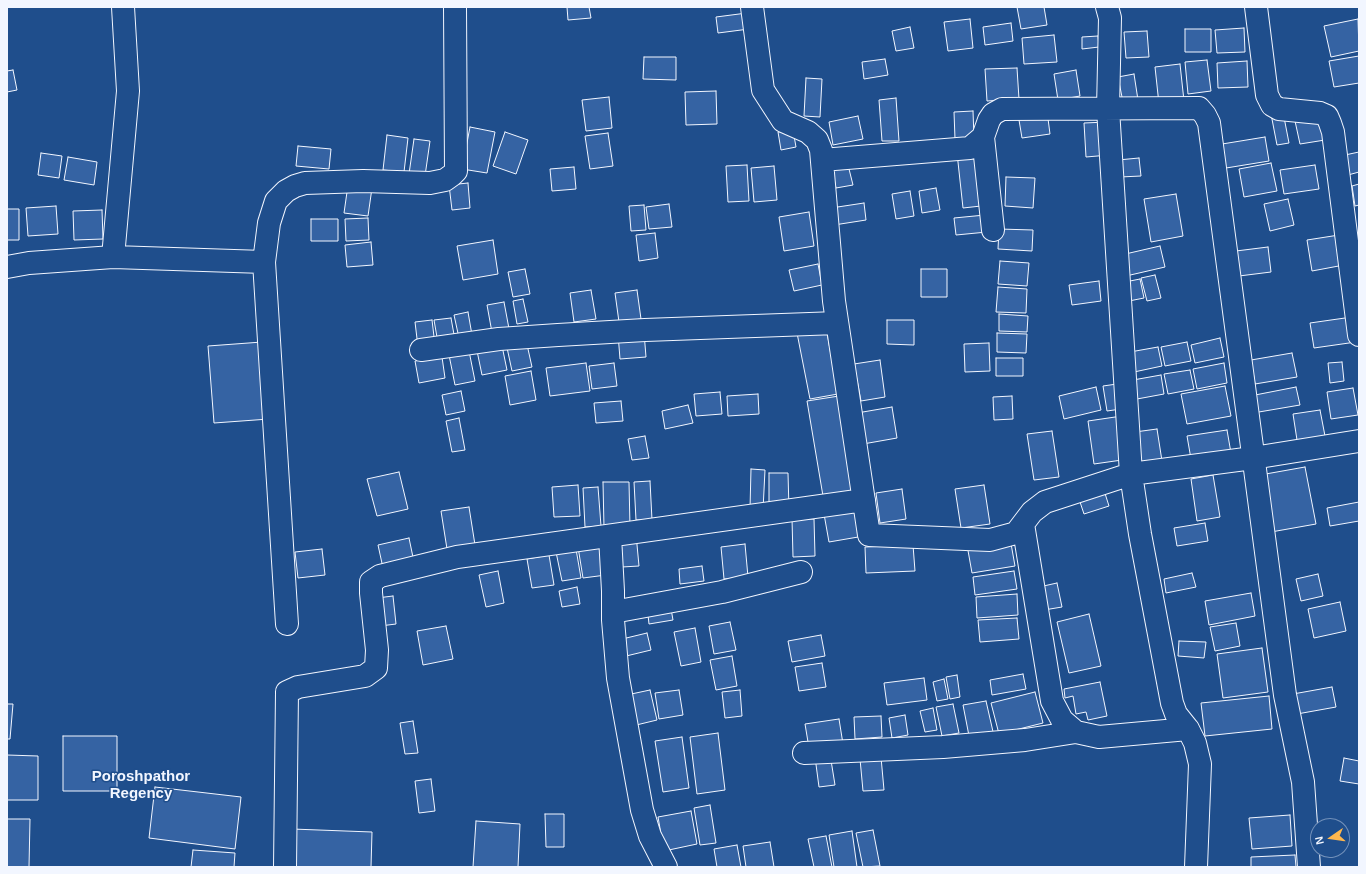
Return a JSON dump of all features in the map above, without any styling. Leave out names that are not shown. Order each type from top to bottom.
[{"type":"street","points":[[113,257],[128,91],[123,7]]},
{"type":"street","points":[[287,624],[264,262],[268,223],[276,201],[286,191],[305,183],[362,181],[430,183],[445,180],[452,175],[456,170],[455,7]]},
{"type":"street","points":[[752,7],[763,90],[783,121],[808,132],[817,140],[822,160],[834,301],[869,535],[990,540],[1016,533],[1032,512],[1046,502],[1131,474],[1253,458],[1359,441]]},
{"type":"street","points":[[1107,7],[1110,18],[1108,108],[1131,474],[1140,534],[1172,703],[1176,714],[1188,729],[1200,764],[1196,867]]},
{"type":"street","points":[[1256,7],[1267,95],[1272,105],[1279,109],[1320,113],[1327,116],[1333,132],[1359,335]]},
{"type":"street","points":[[822,160],[970,148],[983,137],[989,120],[993,114],[1002,109],[1199,108],[1205,115],[1208,123],[1285,695],[1303,782],[1309,867]]},
{"type":"street","points":[[983,137],[993,230]]},
{"type":"street","points":[[7,267],[29,263],[113,257],[264,262]]},
{"type":"street","points":[[421,350],[499,339],[543,336],[645,330],[837,323]]},
{"type":"street","points":[[285,867],[287,692],[298,687],[364,676],[376,668],[377,650],[371,593],[372,582],[380,576],[457,557],[864,500]]},
{"type":"street","points":[[1023,524],[1052,701],[1062,720],[1076,732]]},
{"type":"street","points":[[610,536],[613,612],[618,678],[642,810],[650,836],[666,867]]},
{"type":"street","points":[[613,612],[722,592],[801,572]]},
{"type":"street","points":[[804,753],[943,747],[1025,740],[1076,732],[1099,736],[1188,729]]},
{"type":"building","points":[[567,7],[589,7],[591,18],[568,20]]},
{"type":"building","points":[[1017,7],[1044,7],[1047,25],[1021,29]]},
{"type":"building","points":[[747,13],[749,29],[718,33],[716,17]]},
{"type":"building","points":[[970,19],[973,48],[948,51],[944,22]]},
{"type":"building","points":[[1358,19],[1359,51],[1331,57],[1324,26]]},
{"type":"building","points":[[1011,23],[1013,41],[985,45],[983,27]]},
{"type":"building","points":[[910,27],[914,48],[896,51],[892,31]]},
{"type":"building","points":[[1244,28],[1245,52],[1217,53],[1215,30]]},
{"type":"building","points":[[1185,29],[1211,29],[1211,52],[1185,52]]},
{"type":"building","points":[[1147,31],[1149,57],[1126,58],[1124,32]]},
{"type":"building","points":[[1054,35],[1057,62],[1024,64],[1022,38]]},
{"type":"building","points":[[1098,36],[1099,47],[1082,49],[1082,37]]},
{"type":"building","points":[[1359,56],[1359,83],[1334,87],[1329,61]]},
{"type":"building","points":[[644,57],[676,57],[676,80],[643,79]]},
{"type":"building","points":[[885,59],[888,75],[864,79],[862,62]]},
{"type":"building","points":[[1207,60],[1211,91],[1188,94],[1185,62]]},
{"type":"building","points":[[1247,61],[1248,87],[1218,88],[1217,63]]},
{"type":"building","points":[[1180,64],[1184,101],[1159,104],[1155,67]]},
{"type":"building","points":[[1017,68],[1019,99],[987,101],[985,69]]},
{"type":"building","points":[[13,70],[17,90],[7,92],[7,71]]},
{"type":"building","points":[[1076,70],[1080,96],[1058,100],[1054,74]]},
{"type":"building","points":[[1134,74],[1138,100],[1123,102],[1118,77]]},
{"type":"building","points":[[806,78],[822,79],[820,117],[804,116]]},
{"type":"building","points":[[716,91],[717,124],[686,125],[685,92]]},
{"type":"building","points":[[609,97],[612,128],[586,131],[582,100]]},
{"type":"building","points":[[896,98],[899,141],[882,141],[879,100]]},
{"type":"building","points":[[973,111],[974,138],[955,139],[954,112]]},
{"type":"building","points":[[1047,111],[1050,134],[1022,138],[1018,114]]},
{"type":"building","points":[[1283,112],[1289,143],[1277,145],[1271,114]]},
{"type":"building","points":[[858,116],[863,139],[833,145],[829,122]]},
{"type":"building","points":[[1320,116],[1325,140],[1300,144],[1295,121]]},
{"type":"building","points":[[1107,122],[1109,155],[1086,157],[1084,123]]},
{"type":"building","points":[[470,127],[495,132],[487,173],[462,169]]},
{"type":"building","points":[[793,130],[796,147],[781,150],[778,132]]},
{"type":"building","points":[[505,132],[528,140],[516,174],[493,166]]},
{"type":"building","points":[[608,133],[613,166],[590,169],[585,136]]},
{"type":"building","points":[[387,135],[408,138],[404,172],[383,170]]},
{"type":"building","points":[[1265,137],[1269,161],[1220,169],[1216,145]]},
{"type":"building","points":[[414,139],[430,141],[425,176],[409,174]]},
{"type":"building","points":[[298,146],[331,149],[329,169],[296,166]]},
{"type":"building","points":[[975,151],[981,206],[963,208],[957,153]]},
{"type":"building","points":[[1359,152],[1359,172],[1348,175],[1345,155]]},
{"type":"building","points":[[41,153],[62,156],[59,178],[38,175]]},
{"type":"building","points":[[68,157],[97,162],[94,185],[64,180]]},
{"type":"building","points":[[1139,158],[1141,176],[1120,177],[1118,160]]},
{"type":"building","points":[[847,161],[853,185],[836,188],[831,165]]},
{"type":"building","points":[[1271,163],[1277,191],[1244,197],[1239,169]]},
{"type":"building","points":[[747,165],[749,201],[728,202],[726,166]]},
{"type":"building","points":[[1315,165],[1319,189],[1284,194],[1280,170]]},
{"type":"building","points":[[774,166],[777,200],[754,202],[751,168]]},
{"type":"building","points":[[574,167],[576,189],[552,191],[550,169]]},
{"type":"building","points":[[1006,177],[1035,178],[1033,208],[1005,206]]},
{"type":"building","points":[[468,183],[470,208],[452,210],[449,185]]},
{"type":"building","points":[[1359,184],[1359,205],[1355,206],[1352,186]]},
{"type":"building","points":[[348,185],[372,188],[368,216],[344,213]]},
{"type":"building","points":[[936,188],[940,210],[922,213],[919,191]]},
{"type":"building","points":[[910,191],[914,216],[896,219],[892,194]]},
{"type":"building","points":[[1176,194],[1183,236],[1151,242],[1144,199]]},
{"type":"building","points":[[1288,199],[1294,225],[1270,231],[1264,204]]},
{"type":"building","points":[[864,203],[866,220],[834,225],[831,208]]},
{"type":"building","points":[[669,204],[672,227],[649,229],[646,207]]},
{"type":"building","points":[[644,205],[646,230],[631,231],[629,206]]},
{"type":"building","points":[[56,206],[58,234],[28,236],[26,208]]},
{"type":"building","points":[[7,209],[19,209],[19,240],[7,240]]},
{"type":"building","points":[[102,210],[103,239],[74,240],[73,211]]},
{"type":"building","points":[[809,212],[814,246],[784,251],[779,217]]},
{"type":"building","points":[[985,215],[987,232],[956,235],[954,218]]},
{"type":"building","points":[[368,218],[369,240],[346,241],[345,219]]},
{"type":"building","points":[[311,219],[338,219],[338,241],[311,241]]},
{"type":"building","points":[[999,229],[1033,230],[1032,251],[998,249]]},
{"type":"building","points":[[655,233],[658,258],[639,261],[636,235]]},
{"type":"building","points":[[1339,235],[1344,265],[1312,271],[1307,240]]},
{"type":"building","points":[[493,240],[498,274],[463,280],[457,246]]},
{"type":"building","points":[[371,242],[373,265],[347,267],[345,245]]},
{"type":"building","points":[[1160,246],[1165,267],[1126,276],[1121,255]]},
{"type":"building","points":[[1268,247],[1271,272],[1239,276],[1236,251]]},
{"type":"building","points":[[1000,261],[1029,263],[1027,286],[998,284]]},
{"type":"building","points":[[818,264],[822,285],[794,291],[789,270]]},
{"type":"building","points":[[525,269],[530,294],[513,297],[508,272]]},
{"type":"building","points":[[921,269],[947,269],[947,297],[921,297]]},
{"type":"building","points":[[1155,275],[1161,298],[1147,301],[1141,278]]},
{"type":"building","points":[[1140,279],[1144,298],[1124,302],[1120,283]]},
{"type":"building","points":[[1099,281],[1101,301],[1072,305],[1069,285]]},
{"type":"building","points":[[998,287],[1027,289],[1026,313],[996,312]]},
{"type":"building","points":[[591,290],[596,319],[574,322],[570,293]]},
{"type":"building","points":[[637,290],[641,319],[619,322],[615,293]]},
{"type":"building","points":[[523,299],[528,322],[517,324],[513,301]]},
{"type":"building","points":[[504,302],[510,334],[493,338],[487,305]]},
{"type":"building","points":[[468,312],[472,335],[459,338],[454,315]]},
{"type":"building","points":[[999,314],[1028,316],[1027,332],[999,331]]},
{"type":"building","points":[[1352,317],[1356,342],[1314,348],[1310,323]]},
{"type":"building","points":[[451,318],[455,340],[438,343],[434,320]]},
{"type":"building","points":[[432,320],[435,345],[418,347],[415,322]]},
{"type":"building","points":[[887,320],[914,320],[914,345],[887,344]]},
{"type":"building","points":[[826,327],[838,394],[810,399],[797,333]]},
{"type":"building","points":[[644,332],[646,357],[620,359],[618,334]]},
{"type":"building","points":[[997,333],[1027,334],[1026,353],[997,352]]},
{"type":"building","points":[[1220,338],[1224,357],[1195,363],[1191,345]]},
{"type":"building","points":[[526,340],[532,367],[512,371],[506,343]]},
{"type":"building","points":[[501,341],[507,370],[482,375],[476,346]]},
{"type":"building","points":[[262,342],[269,419],[214,423],[208,346]]},
{"type":"building","points":[[1187,342],[1191,361],[1165,366],[1161,347]]},
{"type":"building","points":[[989,343],[990,371],[965,372],[964,344]]},
{"type":"building","points":[[1158,347],[1162,366],[1134,372],[1130,352]]},
{"type":"building","points":[[469,351],[475,381],[455,385],[449,355]]},
{"type":"building","points":[[1292,353],[1297,377],[1255,384],[1251,360]]},
{"type":"building","points":[[442,357],[445,378],[419,383],[415,361]]},
{"type":"building","points":[[996,358],[1023,358],[1023,376],[996,376]]},
{"type":"building","points":[[880,360],[885,397],[861,401],[854,364]]},
{"type":"building","points":[[1342,362],[1344,381],[1330,383],[1328,363]]},
{"type":"building","points":[[586,363],[590,391],[550,396],[546,368]]},
{"type":"building","points":[[614,363],[617,386],[592,389],[589,366]]},
{"type":"building","points":[[1224,363],[1227,383],[1197,389],[1193,369]]},
{"type":"building","points":[[1190,370],[1194,389],[1168,394],[1164,374]]},
{"type":"building","points":[[531,371],[536,400],[510,405],[505,376]]},
{"type":"building","points":[[1161,375],[1164,394],[1137,399],[1133,380]]},
{"type":"building","points":[[1117,384],[1121,409],[1107,411],[1103,386]]},
{"type":"building","points":[[1225,386],[1231,416],[1187,424],[1181,394]]},
{"type":"building","points":[[1096,387],[1101,410],[1064,419],[1059,396]]},
{"type":"building","points":[[1296,387],[1300,405],[1253,413],[1250,396]]},
{"type":"building","points":[[1353,388],[1358,415],[1331,419],[1327,392]]},
{"type":"building","points":[[461,391],[465,411],[446,415],[442,395]]},
{"type":"building","points":[[720,392],[722,414],[696,416],[694,394]]},
{"type":"building","points":[[758,394],[759,414],[728,416],[727,396]]},
{"type":"building","points":[[839,396],[857,497],[824,502],[807,401]]},
{"type":"building","points":[[1012,396],[1013,419],[994,420],[993,397]]},
{"type":"building","points":[[621,401],[623,421],[596,423],[594,403]]},
{"type":"building","points":[[688,405],[693,423],[665,429],[662,411]]},
{"type":"building","points":[[892,407],[897,438],[863,444],[857,413]]},
{"type":"building","points":[[1320,410],[1325,436],[1297,440],[1293,414]]},
{"type":"building","points":[[1122,416],[1129,459],[1094,464],[1088,421]]},
{"type":"building","points":[[459,418],[465,450],[452,452],[446,421]]},
{"type":"building","points":[[1157,429],[1162,461],[1141,465],[1135,432]]},
{"type":"building","points":[[1227,430],[1231,453],[1191,459],[1187,436]]},
{"type":"building","points":[[1052,431],[1059,477],[1034,480],[1027,434]]},
{"type":"building","points":[[645,436],[649,458],[632,460],[628,439]]},
{"type":"building","points":[[1305,467],[1316,524],[1271,532],[1260,475]]},
{"type":"building","points":[[751,469],[765,470],[763,510],[750,509]]},
{"type":"building","points":[[399,472],[408,509],[377,516],[367,479]]},
{"type":"building","points":[[769,473],[788,473],[789,510],[769,510]]},
{"type":"building","points":[[1213,475],[1220,517],[1197,521],[1191,479]]},
{"type":"building","points":[[650,481],[652,520],[636,520],[634,482]]},
{"type":"building","points":[[603,482],[629,482],[630,527],[604,528]]},
{"type":"building","points":[[1102,484],[1109,506],[1084,514],[1077,493]]},
{"type":"building","points":[[578,485],[580,516],[554,517],[552,487]]},
{"type":"building","points":[[984,485],[990,524],[961,528],[955,489]]},
{"type":"building","points":[[598,487],[601,526],[585,527],[583,488]]},
{"type":"building","points":[[902,489],[906,519],[880,523],[876,493]]},
{"type":"building","points":[[1359,502],[1359,521],[1330,526],[1327,508]]},
{"type":"building","points":[[469,507],[475,545],[447,549],[441,511]]},
{"type":"building","points":[[860,508],[864,536],[829,542],[824,514]]},
{"type":"building","points":[[792,519],[814,519],[815,556],[793,557]]},
{"type":"building","points":[[1205,523],[1208,541],[1177,546],[1174,528]]},
{"type":"building","points":[[636,534],[639,566],[622,567],[619,536]]},
{"type":"building","points":[[409,538],[414,562],[383,568],[378,545]]},
{"type":"building","points":[[1010,538],[1015,566],[972,573],[967,545]]},
{"type":"building","points":[[601,544],[606,575],[583,578],[578,547]]},
{"type":"building","points":[[745,544],[748,577],[724,579],[721,547]]},
{"type":"building","points":[[913,545],[915,571],[866,573],[865,547]]},
{"type":"building","points":[[322,549],[325,575],[298,578],[295,552]]},
{"type":"building","points":[[576,549],[581,578],[562,581],[556,552]]},
{"type":"building","points":[[549,555],[554,585],[532,588],[527,559]]},
{"type":"building","points":[[702,566],[704,581],[680,584],[679,569]]},
{"type":"building","points":[[498,571],[504,603],[486,607],[479,575]]},
{"type":"building","points":[[1014,571],[1017,589],[975,595],[973,577]]},
{"type":"building","points":[[1192,573],[1196,587],[1166,593],[1164,579]]},
{"type":"building","points":[[1318,574],[1323,596],[1301,601],[1296,579]]},
{"type":"building","points":[[1057,583],[1062,607],[1044,610],[1039,587]]},
{"type":"building","points":[[577,587],[580,604],[562,607],[559,591]]},
{"type":"building","points":[[1251,593],[1255,616],[1209,625],[1205,601]]},
{"type":"building","points":[[1017,594],[1018,615],[977,618],[976,597]]},
{"type":"building","points":[[393,596],[396,624],[380,626],[377,598]]},
{"type":"building","points":[[1340,602],[1346,631],[1314,638],[1308,609]]},
{"type":"building","points":[[670,603],[673,620],[649,624],[647,606]]},
{"type":"building","points":[[1089,614],[1101,666],[1069,673],[1057,622]]},
{"type":"building","points":[[1017,618],[1019,639],[980,642],[978,620]]},
{"type":"building","points":[[730,622],[736,650],[714,654],[709,626]]},
{"type":"building","points":[[1236,623],[1240,646],[1215,651],[1210,627]]},
{"type":"building","points":[[446,626],[453,659],[423,665],[417,631]]},
{"type":"building","points":[[695,628],[701,662],[681,666],[674,632]]},
{"type":"building","points":[[647,633],[651,650],[622,657],[618,640]]},
{"type":"building","points":[[821,635],[825,656],[792,662],[788,641]]},
{"type":"building","points":[[1179,641],[1206,642],[1204,658],[1178,656]]},
{"type":"building","points":[[1262,648],[1268,692],[1223,698],[1217,654]]},
{"type":"building","points":[[732,656],[737,686],[716,690],[710,660]]},
{"type":"building","points":[[822,663],[826,687],[799,691],[795,667]]},
{"type":"building","points":[[1023,674],[1026,689],[992,695],[990,680]]},
{"type":"building","points":[[957,675],[960,697],[950,699],[946,677]]},
{"type":"building","points":[[924,678],[927,700],[887,705],[884,683]]},
{"type":"building","points":[[944,679],[948,699],[937,701],[933,682]]},
{"type":"building","points":[[1100,682],[1107,716],[1088,720],[1086,712],[1076,714],[1073,696],[1065,698],[1064,689]]},
{"type":"building","points":[[1332,687],[1336,707],[1297,714],[1293,694]]},
{"type":"building","points":[[650,690],[657,720],[628,727],[622,696]]},
{"type":"building","points":[[679,690],[683,715],[659,719],[655,693]]},
{"type":"building","points":[[740,690],[742,716],[725,718],[722,692]]},
{"type":"building","points":[[1035,692],[1043,723],[999,734],[991,703]]},
{"type":"building","points":[[1269,696],[1272,729],[1205,736],[1201,703]]},
{"type":"building","points":[[986,701],[994,736],[970,741],[963,705]]},
{"type":"building","points":[[7,704],[13,704],[10,739],[7,739]]},
{"type":"building","points":[[953,704],[959,733],[942,736],[936,707]]},
{"type":"building","points":[[933,708],[937,730],[925,732],[920,711]]},
{"type":"building","points":[[905,715],[908,735],[892,738],[889,718]]},
{"type":"building","points":[[881,716],[882,737],[855,739],[854,717]]},
{"type":"building","points":[[839,719],[843,744],[809,748],[805,724]]},
{"type":"building","points":[[413,721],[418,753],[405,754],[400,723]]},
{"type":"building","points":[[718,733],[725,790],[697,794],[690,737]]},
{"type":"building","points":[[63,736],[117,736],[117,791],[63,791]]},
{"type":"building","points":[[682,737],[689,788],[663,792],[655,741]]},
{"type":"building","points":[[830,754],[835,785],[819,787],[815,757]]},
{"type":"building","points":[[7,755],[38,756],[38,800],[7,800]]},
{"type":"building","points":[[881,757],[884,790],[863,791],[860,759]]},
{"type":"building","points":[[1344,758],[1359,761],[1359,784],[1340,781]]},
{"type":"building","points":[[431,779],[435,811],[419,813],[415,781]]},
{"type":"building","points":[[155,787],[241,797],[235,849],[149,838]]},
{"type":"building","points":[[710,805],[716,843],[700,845],[694,808]]},
{"type":"building","points":[[691,811],[697,844],[664,851],[658,817]]},
{"type":"building","points":[[545,814],[564,814],[564,847],[546,847]]},
{"type":"building","points":[[1290,815],[1292,846],[1252,849],[1249,818]]},
{"type":"building","points":[[7,819],[30,819],[29,867],[7,867]]},
{"type":"building","points":[[476,821],[520,824],[518,867],[473,867]]},
{"type":"building","points":[[292,829],[372,832],[371,867],[291,867]]},
{"type":"building","points":[[873,830],[880,866],[863,867],[856,833]]},
{"type":"building","points":[[852,831],[857,867],[834,867],[829,835]]},
{"type":"building","points":[[826,836],[832,867],[814,867],[808,839]]},
{"type":"building","points":[[770,842],[774,867],[746,867],[743,846]]},
{"type":"building","points":[[737,845],[741,867],[717,867],[714,849]]},
{"type":"building","points":[[193,850],[235,853],[234,867],[191,867]]},
{"type":"building","points":[[1295,855],[1296,867],[1251,867],[1251,857]]},
{"type":"district","name":"Poroshpathor Regency","points":[[141,786]]}]
